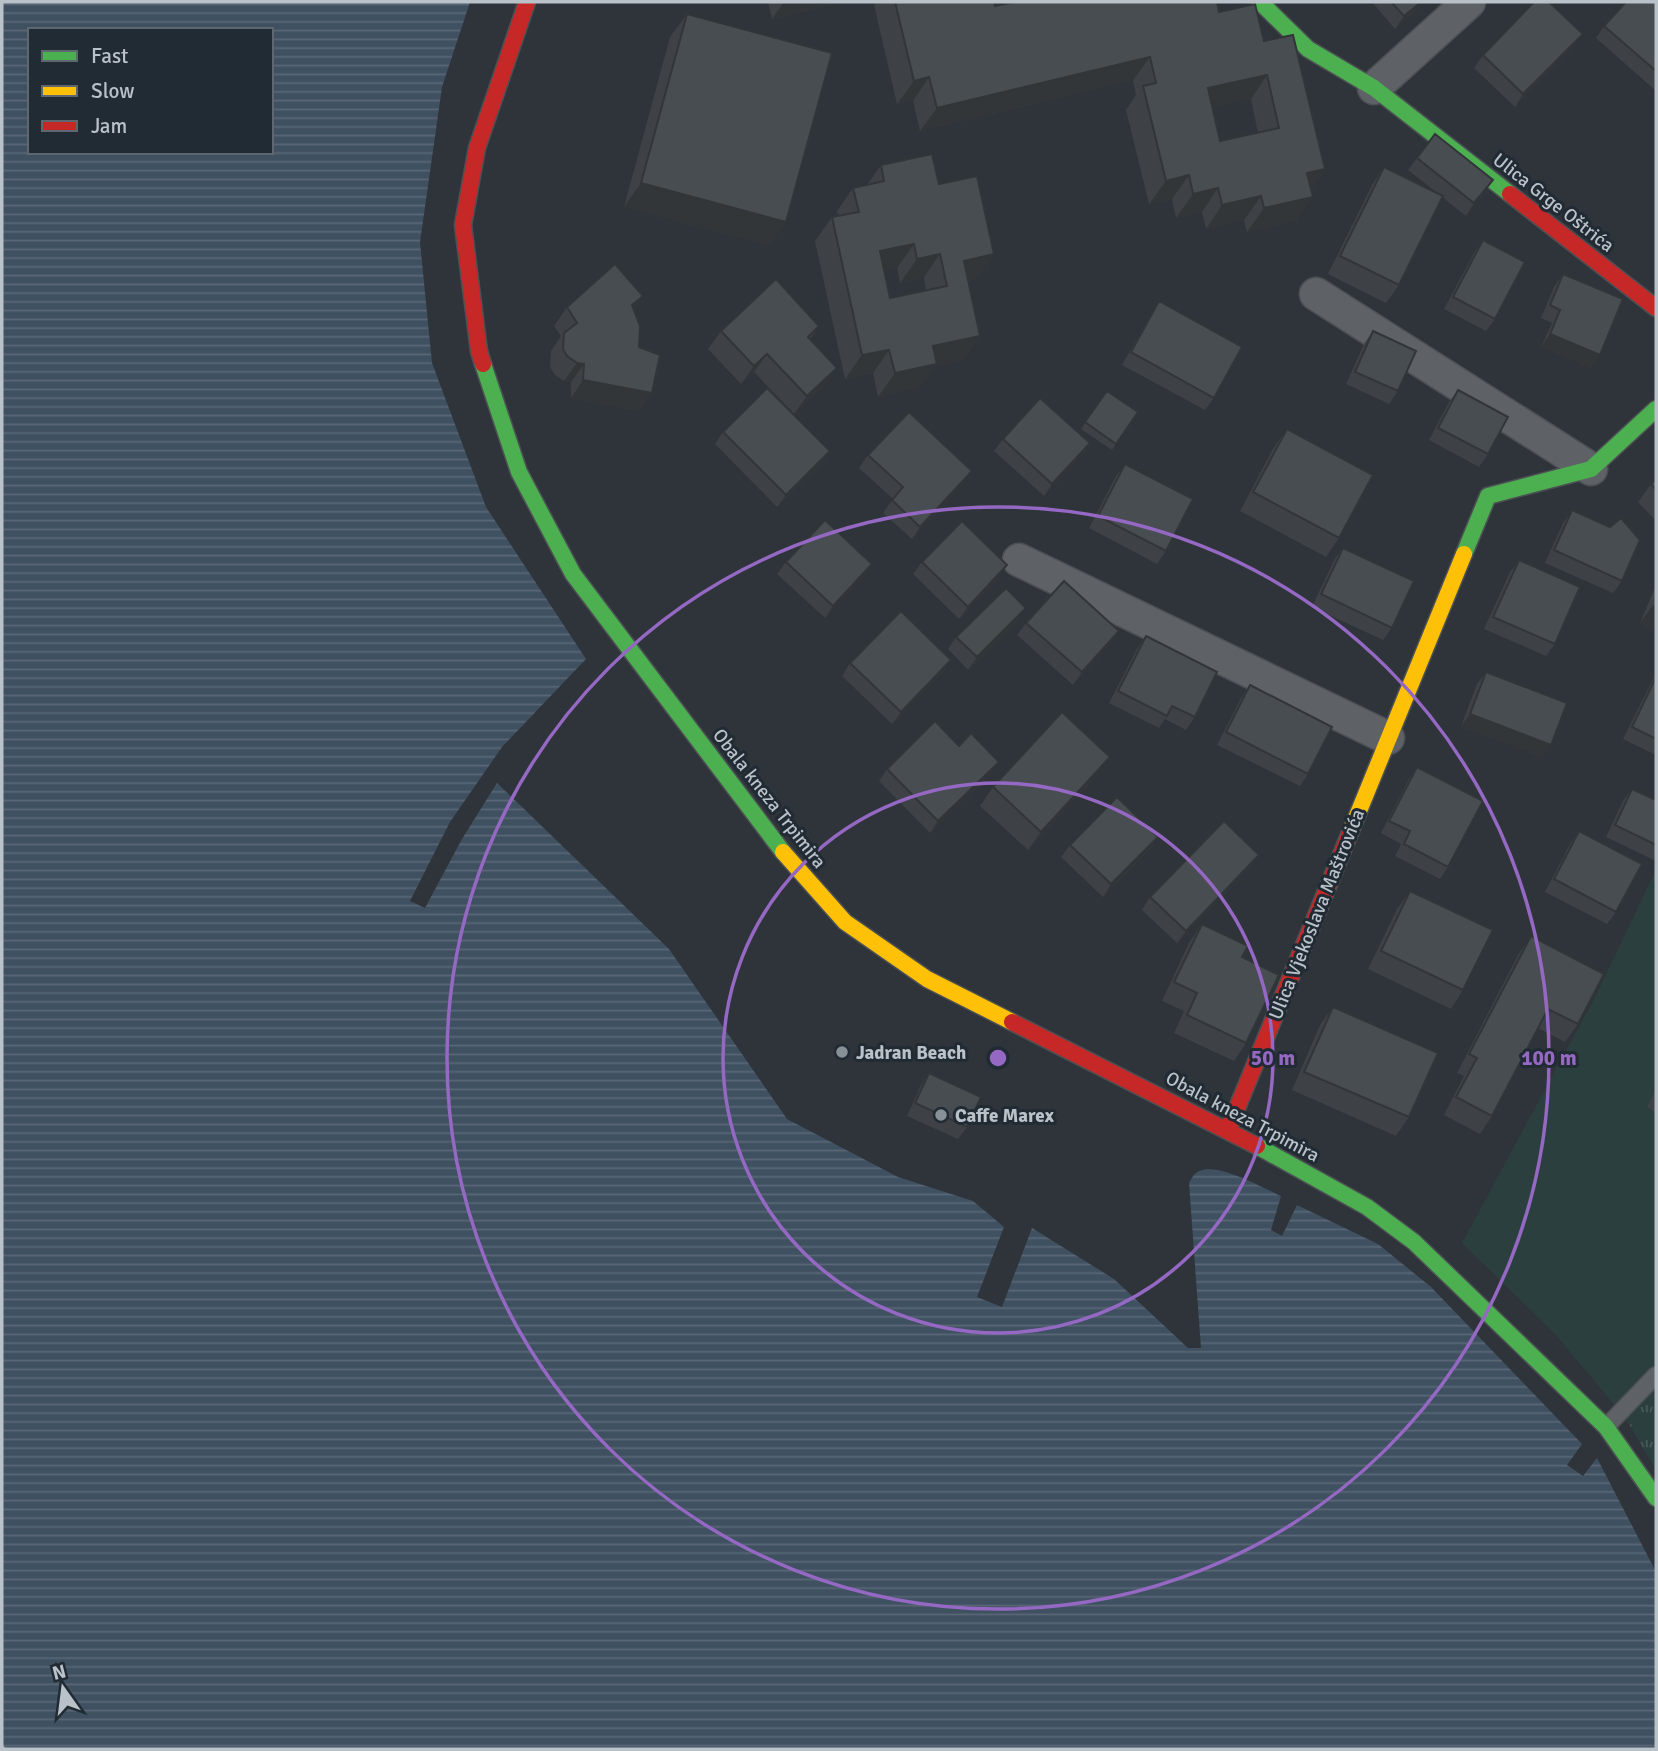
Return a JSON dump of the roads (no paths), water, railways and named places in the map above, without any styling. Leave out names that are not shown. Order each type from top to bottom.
[{"type":"street","name":"Obala kneza Trpimira","points":[[527,2],[477,148],[463,225],[479,351],[519,472],[573,574],[779,848],[845,922],[927,979],[1228,1130],[1367,1207],[1414,1242],[1606,1427],[1656,1498]]},
{"type":"street","name":"Ulica Grge Oštrića","points":[[1260,2],[1308,49],[1374,88],[1656,308]]},
{"type":"street","points":[[1374,88],[1469,2]]},
{"type":"street","points":[[1316,294],[1591,469]]},
{"type":"street","name":"Ulica Vjekoslava Maštrovića","points":[[1228,1130],[1488,496],[1591,469],[1656,409]]},
{"type":"street","points":[[1019,560],[1388,738]]},
{"type":"lane","points":[[1606,1427],[1656,1374]]},
{"type":"water","points":[[2,2],[470,2],[442,87],[420,242],[432,363],[486,507],[586,659],[502,747],[450,822],[410,901],[425,908],[462,839],[497,783],[669,949],[787,1119],[898,1177],[973,1201],[1004,1227],[977,1297],[1002,1307],[1032,1228],[1114,1279],[1188,1348],[1201,1348],[1189,1183],[1195,1174],[1204,1170],[1238,1176],[1281,1196],[1271,1230],[1282,1236],[1297,1205],[1378,1244],[1431,1287],[1582,1444],[1567,1465],[1583,1476],[1597,1458],[1656,1572],[1656,1749],[2,1749]]},
{"type":"place","name":"Jadran Beach","points":[[842,1052]]},
{"type":"place","name":"Caffe Marex","points":[[941,1115]]}]
